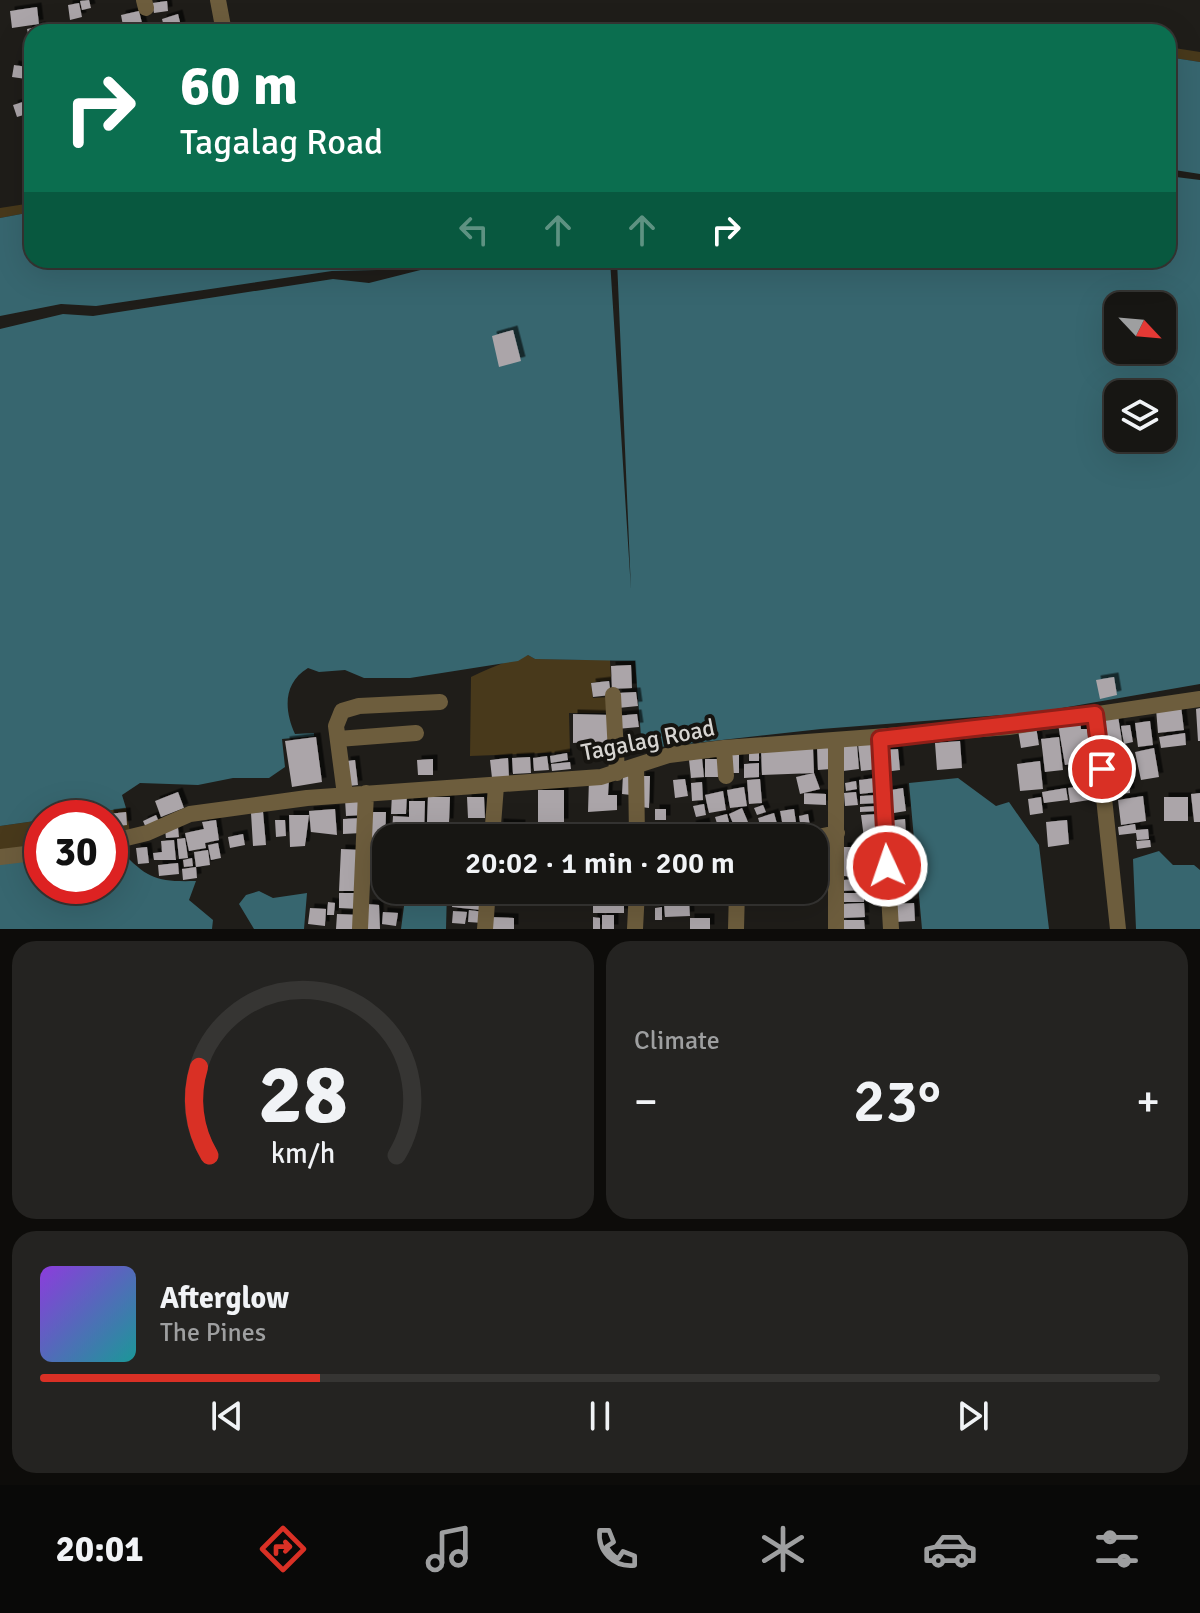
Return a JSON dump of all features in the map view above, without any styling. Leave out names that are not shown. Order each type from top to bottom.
[{"type":"street","points":[[218,0],[222,24]]},
{"type":"street","points":[[613,695],[617,773]]},
{"type":"street","name":"Tagalag Road","points":[[128,838],[147,833],[190,814],[345,795],[496,786],[617,773],[669,755],[724,748],[880,739],[1200,699]]},
{"type":"street","points":[[345,795],[338,739],[339,715],[348,708],[440,702]]},
{"type":"street","points":[[1095,714],[1118,929]]},
{"type":"street","points":[[338,739],[416,733]]},
{"type":"street","points":[[880,739],[891,929]]},
{"type":"street","points":[[836,741],[836,929]]},
{"type":"street","points":[[724,748],[726,776]]},
{"type":"street","points":[[636,766],[637,824]]},
{"type":"street","points":[[493,824],[496,786]]},
{"type":"street","points":[[360,929],[366,793]]},
{"type":"street","points":[[828,835],[837,833]]},
{"type":"street","points":[[0,857],[24,854]]},
{"type":"street","points":[[485,929],[487,904]]},
{"type":"street","points":[[635,929],[636,904]]},
{"type":"street","points":[[736,929],[737,904]]},
{"type":"shaded area","points":[[1176,48],[1200,52],[1200,62],[1176,58]]},
{"type":"shaded area","points":[[24,204],[24,214],[0,218],[0,208]]},
{"type":"shaded area","points":[[528,655],[535,659],[610,660],[611,680],[591,683],[593,698],[610,697],[611,713],[569,713],[570,752],[470,756],[471,677]]},
{"type":"shaded area","points":[[24,823],[24,848],[0,851],[0,826]]},
{"type":"water","points":[[1176,58],[1200,62],[1200,174],[1176,170]]},
{"type":"water","points":[[1176,177],[1200,180],[1200,684],[1039,712],[821,729],[642,749],[635,661],[535,659],[528,655],[518,661],[410,678],[364,678],[345,670],[319,672],[308,668],[294,681],[288,707],[295,734],[314,733],[314,736],[282,739],[285,767],[269,778],[233,778],[198,785],[140,783],[122,795],[124,800],[24,800],[24,823],[0,826],[0,329],[63,314],[93,316],[333,279],[369,283],[428,268],[611,268],[631,590],[617,268],[1176,268]]},
{"type":"water","points":[[24,214],[24,268],[385,268],[332,271],[96,306],[61,304],[0,316],[0,218]]},
{"type":"water","points":[[958,778],[996,806],[1009,802],[1039,845],[1049,929],[922,929],[909,783]]},
{"type":"water","points":[[1159,851],[1173,865],[1194,865],[1200,870],[1200,929],[1136,929],[1133,859]]},
{"type":"water","points":[[128,858],[154,877],[196,881],[189,900],[213,920],[212,929],[0,929],[0,864],[24,861],[24,904],[128,904]]},
{"type":"water","points":[[259,891],[273,898],[307,893],[304,929],[254,929],[239,904],[246,895]]},
{"type":"water","points":[[404,904],[447,904],[446,929],[401,929]]},
{"type":"building","points":[[89,0],[91,8],[82,10],[80,1]]},
{"type":"building","points":[[167,1],[168,11],[154,13],[152,3]]},
{"type":"building","points":[[79,3],[82,17],[70,20],[68,5]]},
{"type":"building","points":[[37,7],[39,24],[12,28],[10,11]]},
{"type":"building","points":[[139,11],[142,24],[123,24],[121,15]]},
{"type":"building","points":[[178,14],[180,24],[163,24],[162,19]]},
{"type":"building","points":[[14,65],[24,67],[24,79],[12,77]]},
{"type":"building","points":[[24,102],[24,115],[17,117],[13,105]]},
{"type":"building","points":[[513,330],[521,361],[499,367],[492,336]]},
{"type":"building","points":[[631,665],[632,688],[612,689],[611,666]]},
{"type":"building","points":[[1114,677],[1117,695],[1100,699],[1096,680]]},
{"type":"building","points":[[609,681],[611,695],[593,697],[591,683]]},
{"type":"building","points":[[636,692],[638,706],[618,708],[617,693]]},
{"type":"building","points":[[1181,706],[1184,730],[1158,733],[1156,709]]},
{"type":"building","points":[[1200,708],[1200,741],[1198,741],[1196,709]]},
{"type":"building","points":[[573,714],[610,715],[610,748],[588,748],[588,742],[573,743]]},
{"type":"building","points":[[637,714],[639,727],[617,729],[616,716]]},
{"type":"building","points":[[1118,716],[1122,741],[1107,743],[1103,718]]},
{"type":"building","points":[[1080,720],[1081,729],[1087,729],[1091,761],[1065,765],[1058,724]]},
{"type":"building","points":[[1150,721],[1153,745],[1138,747],[1135,723]]},
{"type":"building","points":[[1130,725],[1133,742],[1124,744],[1121,726]]},
{"type":"building","points":[[1036,727],[1039,745],[1021,748],[1018,730]]},
{"type":"building","points":[[1185,733],[1186,745],[1161,748],[1159,737]]},
{"type":"building","points":[[316,737],[322,782],[292,787],[285,741]]},
{"type":"building","points":[[1059,737],[1063,770],[1045,772],[1041,739]]},
{"type":"building","points":[[875,741],[878,769],[861,771],[858,743]]},
{"type":"building","points":[[960,741],[962,768],[937,770],[935,743]]},
{"type":"building","points":[[857,745],[859,769],[843,771],[840,746]]},
{"type":"building","points":[[817,747],[831,747],[831,769],[818,770]]},
{"type":"building","points":[[813,748],[814,773],[762,775],[761,749]]},
{"type":"building","points":[[1154,748],[1159,777],[1141,780],[1135,752]]},
{"type":"building","points":[[898,749],[900,770],[884,772],[882,750]]},
{"type":"building","points":[[749,750],[759,750],[759,761],[749,761]]},
{"type":"building","points":[[567,753],[568,760],[551,763],[550,756]]},
{"type":"building","points":[[729,754],[739,754],[739,773],[728,773]]},
{"type":"building","points":[[547,756],[549,770],[534,771],[533,758]]},
{"type":"building","points":[[530,757],[531,773],[513,774],[512,758]]},
{"type":"building","points":[[508,758],[509,777],[492,778],[490,760]]},
{"type":"building","points":[[702,758],[704,777],[691,778],[689,760]]},
{"type":"building","points":[[433,759],[433,775],[418,775],[417,760]]},
{"type":"building","points":[[705,759],[718,759],[718,777],[705,777]]},
{"type":"building","points":[[355,760],[358,785],[349,786],[346,761]]},
{"type":"building","points":[[1040,761],[1043,789],[1020,791],[1017,764]]},
{"type":"building","points":[[570,762],[571,769],[552,771],[551,764]]},
{"type":"building","points":[[759,763],[759,777],[744,778],[744,764]]},
{"type":"building","points":[[814,773],[820,789],[800,794],[796,777]]},
{"type":"building","points":[[623,774],[631,775],[631,795],[622,794]]},
{"type":"building","points":[[641,776],[650,776],[649,808],[641,807]]},
{"type":"building","points":[[876,778],[877,792],[860,794],[859,780]]},
{"type":"building","points":[[589,779],[609,779],[608,795],[617,795],[617,810],[588,812]]},
{"type":"building","points":[[685,779],[688,796],[675,798],[673,780]]},
{"type":"building","points":[[760,779],[762,803],[749,804],[747,780]]},
{"type":"building","points":[[1129,780],[1130,793],[1108,795],[1107,782]]},
{"type":"building","points":[[856,781],[857,789],[846,791],[845,783]]},
{"type":"building","points":[[702,782],[703,800],[692,801],[691,783]]},
{"type":"building","points":[[1100,783],[1102,798],[1070,803],[1068,788]]},
{"type":"building","points":[[744,787],[747,806],[730,808],[727,790]]},
{"type":"building","points":[[903,788],[906,811],[888,814],[885,791]]},
{"type":"building","points":[[1066,788],[1068,800],[1044,803],[1042,792]]},
{"type":"building","points":[[538,790],[564,790],[564,823],[538,824]]},
{"type":"building","points":[[723,791],[726,810],[709,813],[705,795]]},
{"type":"building","points":[[178,792],[184,808],[161,817],[155,801]]},
{"type":"building","points":[[856,792],[858,805],[845,806],[844,793]]},
{"type":"building","points":[[392,793],[407,793],[406,814],[391,814]]},
{"type":"building","points":[[804,793],[826,794],[826,805],[804,804]]},
{"type":"building","points":[[1200,793],[1200,822],[1194,822],[1191,794]]},
{"type":"building","points":[[877,795],[878,803],[860,804],[860,796]]},
{"type":"building","points":[[1143,796],[1146,821],[1121,825],[1118,800]]},
{"type":"building","points":[[428,797],[450,797],[449,823],[427,822]]},
{"type":"building","points":[[467,797],[484,797],[485,818],[468,818]]},
{"type":"building","points":[[1041,797],[1043,813],[1030,815],[1028,799]]},
{"type":"building","points":[[1164,797],[1188,797],[1188,821],[1164,821]]},
{"type":"building","points":[[361,798],[362,815],[346,816],[345,799]]},
{"type":"building","points":[[409,801],[425,801],[424,824],[393,824],[393,816],[409,817]]},
{"type":"building","points":[[704,804],[706,815],[696,817],[693,806]]},
{"type":"building","points":[[763,805],[766,812],[757,815],[754,808]]},
{"type":"building","points":[[876,806],[877,811],[860,812],[860,807]]},
{"type":"building","points":[[742,808],[748,822],[733,824],[729,814]]},
{"type":"building","points":[[335,809],[337,835],[311,832],[309,811]]},
{"type":"building","points":[[655,809],[666,809],[666,820],[655,820]]},
{"type":"building","points":[[794,809],[796,824],[782,824],[780,811]]},
{"type":"building","points":[[263,812],[266,845],[253,846],[251,813]]},
{"type":"building","points":[[368,812],[386,812],[386,824],[372,824],[372,846],[367,846]]},
{"type":"building","points":[[774,813],[777,824],[760,824],[758,818]]},
{"type":"building","points":[[727,814],[730,824],[717,824],[715,817]]},
{"type":"building","points":[[808,814],[810,824],[800,824],[799,816]]},
{"type":"building","points":[[878,814],[880,836],[864,838],[861,815]]},
{"type":"building","points":[[156,815],[159,822],[146,828],[143,821]]},
{"type":"building","points":[[289,815],[309,815],[305,846],[290,847]]},
{"type":"building","points":[[362,818],[362,833],[343,834],[343,819]]},
{"type":"building","points":[[905,819],[906,836],[889,838],[888,821]]},
{"type":"building","points":[[216,820],[219,840],[205,843],[206,848],[189,851],[185,833],[204,829],[202,822]]},
{"type":"building","points":[[275,820],[285,820],[286,836],[276,837]]},
{"type":"building","points":[[1067,820],[1069,844],[1048,847],[1046,822]]},
{"type":"building","points":[[1135,824],[1136,830],[1148,829],[1149,839],[1137,840],[1136,833],[1119,835],[1118,827]]},
{"type":"building","points":[[178,828],[179,837],[166,838],[165,830]]},
{"type":"building","points":[[243,834],[245,845],[230,848],[228,837]]},
{"type":"building","points":[[185,838],[188,858],[179,859],[177,839]]},
{"type":"building","points":[[174,840],[176,860],[154,860],[153,853],[162,852],[161,841]]},
{"type":"building","points":[[1150,840],[1151,847],[1137,849],[1136,841]]},
{"type":"building","points":[[907,841],[908,857],[891,858],[889,842]]},
{"type":"building","points":[[218,843],[221,858],[211,860],[208,845]]},
{"type":"building","points":[[147,847],[149,863],[138,864],[136,848]]},
{"type":"building","points":[[843,847],[863,847],[863,877],[843,876]]},
{"type":"building","points":[[341,849],[360,850],[358,891],[339,891]]},
{"type":"building","points":[[208,850],[210,865],[196,867],[194,852]]},
{"type":"building","points":[[867,853],[880,853],[880,873],[867,873]]},
{"type":"building","points":[[192,858],[193,866],[184,867],[183,860]]},
{"type":"building","points":[[178,863],[179,874],[159,876],[158,865]]},
{"type":"building","points":[[196,867],[197,878],[183,880],[182,869]]},
{"type":"building","points":[[867,875],[880,875],[880,886],[866,886]]},
{"type":"building","points":[[863,879],[863,890],[841,891],[841,880]]},
{"type":"building","points":[[866,889],[878,889],[879,901],[866,901]]},
{"type":"building","points":[[339,893],[359,893],[359,909],[339,908]]},
{"type":"building","points":[[842,893],[864,893],[864,902],[842,902]]},
{"type":"building","points":[[328,902],[335,903],[334,915],[327,915]]},
{"type":"building","points":[[864,903],[865,917],[842,918],[842,904]]},
{"type":"building","points":[[914,903],[915,921],[895,922],[894,904]]},
{"type":"building","points":[[368,904],[379,905],[380,929],[364,929]]},
{"type":"building","points":[[452,904],[482,904],[481,910],[452,907]]},
{"type":"building","points":[[593,904],[624,904],[624,913],[593,913]]},
{"type":"building","points":[[664,904],[689,904],[690,916],[665,917]]},
{"type":"building","points":[[662,907],[662,920],[655,920],[655,908]]},
{"type":"building","points":[[310,908],[326,909],[325,926],[308,924]]},
{"type":"building","points":[[469,910],[484,912],[483,923],[468,922]]},
{"type":"building","points":[[453,911],[467,912],[465,924],[452,923]]},
{"type":"building","points":[[383,912],[398,913],[396,926],[382,924]]},
{"type":"building","points":[[337,914],[359,915],[358,929],[336,929]]},
{"type":"building","points":[[602,915],[614,915],[614,929],[602,929]]},
{"type":"building","points":[[490,917],[514,918],[514,929],[490,929]]},
{"type":"building","points":[[593,917],[600,918],[600,929],[593,929]]},
{"type":"building","points":[[690,918],[710,918],[710,929],[690,929]]},
{"type":"building","points":[[842,920],[864,920],[865,929],[842,929]]},
{"type":"route","points":[[887,866],[880,739],[1009,727],[1095,714],[1102,769]]}]
